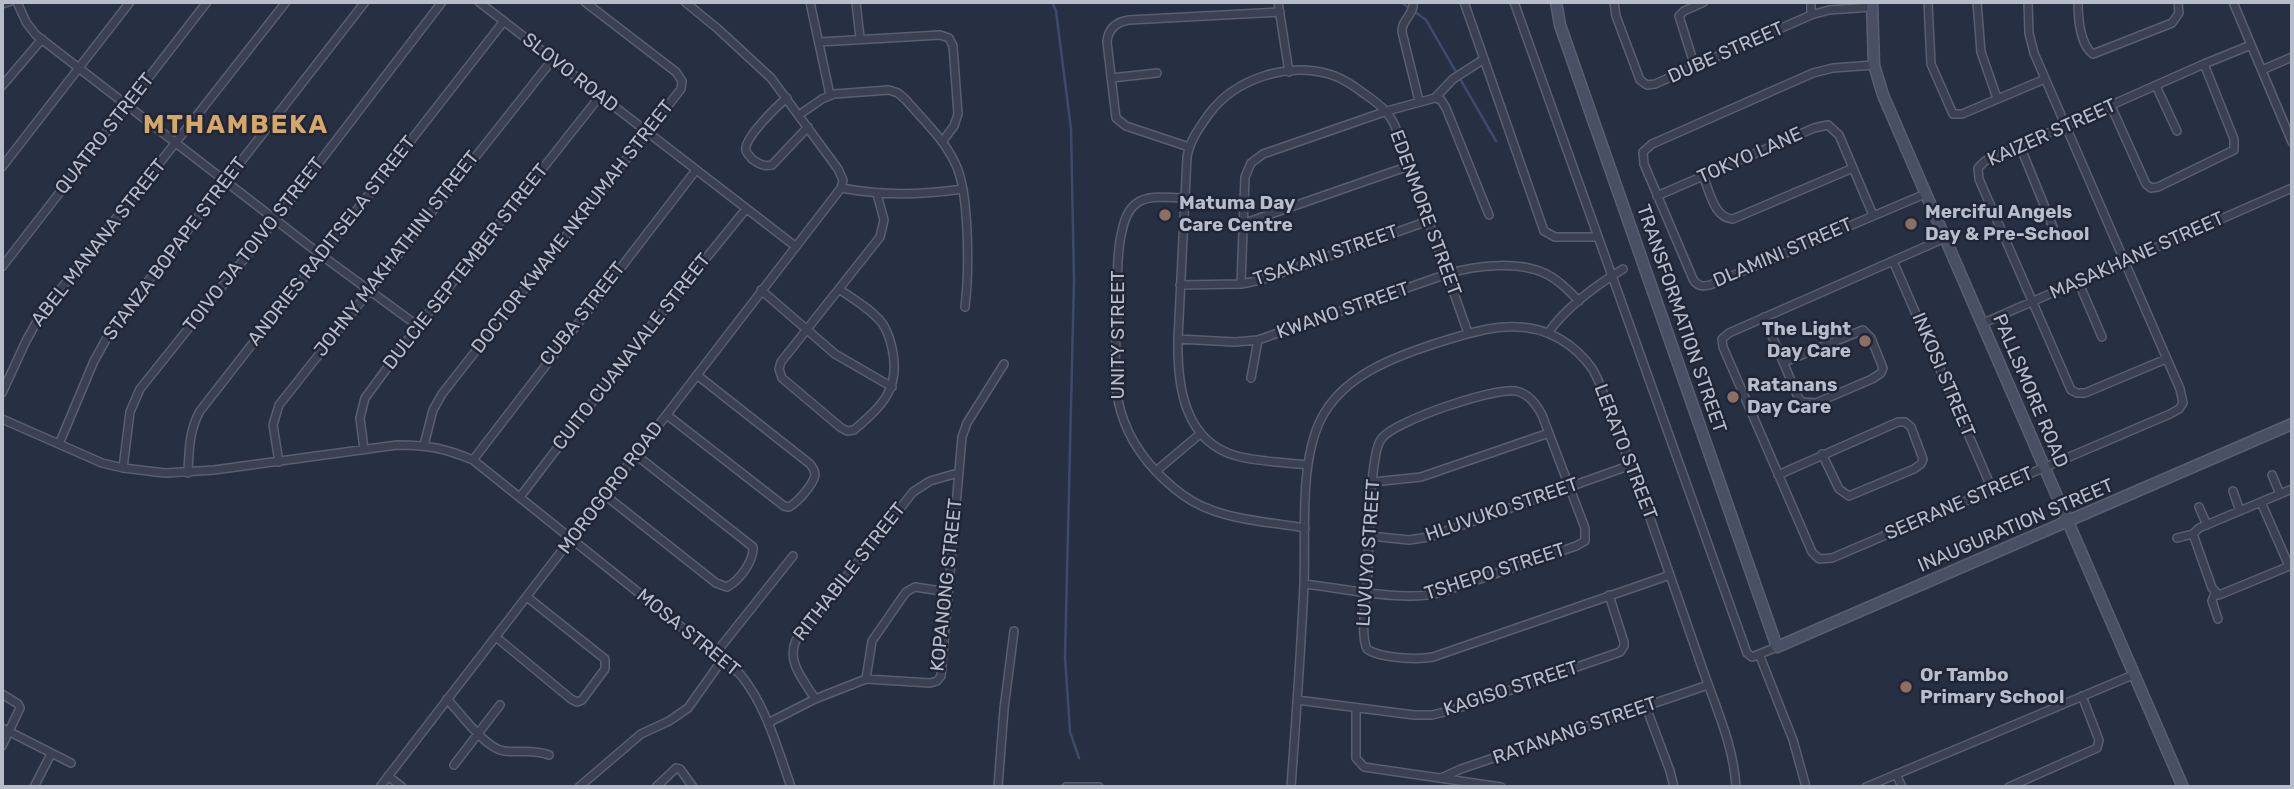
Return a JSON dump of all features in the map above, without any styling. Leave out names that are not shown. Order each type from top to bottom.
[{"type":"street","points":[[2,4],[9,2]]},
{"type":"street","points":[[17,2],[28,26],[41,39],[321,255],[418,326]]},
{"type":"street","points":[[2,167],[130,2]]},
{"type":"street","name":"QUATRO STREET","points":[[2,267],[207,2]]},
{"type":"street","name":"ABEL MANANA STREET","points":[[2,393],[41,314],[286,2]]},
{"type":"street","name":"STANZA BOPAPE STREET","points":[[59,443],[106,337],[365,2]]},
{"type":"street","name":"TOIVO JA TOIVO STREET","points":[[123,468],[130,412],[140,389],[276,219],[442,2]]},
{"type":"street","name":"SLOVO ROAD","points":[[479,2],[795,246]]},
{"type":"street","name":"DOCTOR KWAME NKRUMAH STREET","points":[[424,445],[436,402],[681,89],[680,76],[585,2]]},
{"type":"street","points":[[685,2],[755,63],[787,98],[838,169],[842,180],[841,188],[877,194],[920,195],[963,189]]},
{"type":"street","points":[[810,2],[830,95]]},
{"type":"street","points":[[856,2],[860,38]]},
{"type":"street","points":[[1278,2],[1289,72]]},
{"type":"street","points":[[1413,2],[1414,8],[1401,27],[1419,101]]},
{"type":"street","points":[[1464,2],[1545,231],[1555,237],[1597,237]]},
{"type":"street","points":[[1514,2],[1747,653],[1755,656],[1793,740],[1806,787]]},
{"type":"street","name":"TRANSFORMATION STREET","points":[[1556,2],[1564,36],[1777,647]]},
{"type":"street","name":"DUBE STREET","points":[[1614,2],[1616,16],[1641,82],[1647,85],[1695,67],[1811,15],[1872,5]]},
{"type":"street","points":[[1695,67],[1679,16],[1684,10],[1704,2]]},
{"type":"street","points":[[1811,2],[1811,15]]},
{"type":"street","points":[[1928,2],[1931,65],[1955,115],[2045,79]]},
{"type":"street","points":[[1977,2],[1981,52],[1997,98]]},
{"type":"street","name":"SEERANE STREET","points":[[1945,238],[1727,334],[1722,341],[1812,552],[1823,560],[2179,409],[2183,402],[2182,394],[2031,43],[2028,2]]},
{"type":"street","points":[[2078,2],[2086,48],[2093,54],[2172,23],[2179,13],[2178,2]]},
{"type":"street","points":[[2233,2],[2292,142]]},
{"type":"street","name":"PALLSMORE ROAD","points":[[1872,5],[1874,65],[1883,95],[2183,787]]},
{"type":"street","points":[[1189,147],[1122,124],[1115,112],[1111,78],[1108,38],[1112,28],[1129,20],[1280,12]]},
{"type":"street","name":"ANDRIES RADITSELA STREET","points":[[188,473],[195,419],[504,21]]},
{"type":"street","points":[[819,41],[940,35],[951,40],[958,114],[954,126],[942,142]]},
{"type":"street","points":[[3,80],[41,39]]},
{"type":"street","name":"KAIZER STREET","points":[[2166,359],[2085,393],[2071,390],[1978,174],[1978,168],[1982,163],[2251,45]]},
{"type":"street","points":[[2262,70],[2292,57]]},
{"type":"street","name":"JOHNY MAKHATHINI STREET","points":[[279,462],[273,425],[279,405],[553,59]]},
{"type":"street","points":[[1435,98],[1453,79],[1484,59]]},
{"type":"street","points":[[2110,106],[2146,184],[2151,188],[2158,187],[2234,150],[2234,139],[2204,64]]},
{"type":"street","name":"DLAMINI STREET","points":[[1874,65],[1833,68],[1802,77],[1652,144],[1643,152],[1644,164],[1693,279],[1703,286],[1925,194]]},
{"type":"street","name":"EDENMORE STREET","points":[[1200,434],[1189,416],[1178,366],[1184,198],[1189,147],[1201,125],[1227,94],[1253,80],[1289,72],[1318,72],[1337,77],[1355,87],[1387,111],[1395,126],[1468,333]]},
{"type":"street","points":[[1111,78],[1157,73]]},
{"type":"street","points":[[2156,86],[2178,131]]},
{"type":"street","points":[[799,115],[830,95],[894,91],[906,100],[942,142],[959,171],[963,189],[965,307]]},
{"type":"street","name":"DULCIE SEPTEMBER STREET","points":[[364,449],[360,418],[365,398],[418,326],[600,96]]},
{"type":"street","points":[[787,98],[775,108],[748,141],[745,149],[747,153],[764,166],[772,165],[808,127]]},
{"type":"street","points":[[1241,284],[1245,177],[1247,169],[1256,158],[1419,101],[1435,98],[1441,100],[1446,108],[1489,215]]},
{"type":"street","name":"TOKYO LANE","points":[[1657,196],[1824,125],[1836,130],[1873,215]]},
{"type":"street","points":[[2020,146],[2053,227]]},
{"type":"street","points":[[1245,223],[1409,166]]},
{"type":"street","points":[[1703,176],[1719,213],[1724,218],[1733,219],[1853,168]]},
{"type":"street","name":"CUBA STREET","points":[[472,460],[696,170]]},
{"type":"street","name":"MOROGORO ROAD","points":[[380,787],[841,188]]},
{"type":"street","name":"MASAKHANE STREET","points":[[1982,324],[2292,188]]},
{"type":"street","points":[[839,289],[875,316],[887,331],[896,371],[892,387],[879,407],[855,430],[847,431],[779,374],[781,362],[883,231],[884,220],[877,194]]},
{"type":"street","name":"UNITY STREET","points":[[1184,198],[1147,199],[1136,203],[1125,219],[1119,248],[1116,362],[1118,398],[1123,419],[1132,440],[1156,471],[1185,497],[1210,509],[1305,528]]},
{"type":"street","name":"CUITO CUANAVALE STREET","points":[[520,497],[638,342],[746,209]]},
{"type":"street","name":"TSAKANI STREET","points":[[1180,285],[1241,284],[1271,277],[1428,221]]},
{"type":"street","name":"INKOSI STREET","points":[[1893,261],[1992,489]]},
{"type":"street","name":"KWANO STREET","points":[[1178,339],[1235,342],[1258,340],[1447,274],[1478,267],[1529,268],[1548,275],[1579,301]]},
{"type":"street","points":[[1549,333],[1579,301],[1623,269]]},
{"type":"street","points":[[2078,281],[2102,337]]},
{"type":"street","points":[[761,290],[842,359],[892,387]]},
{"type":"street","points":[[1764,317],[1800,400],[1808,404],[1872,379],[1881,373],[1883,368],[1871,338],[1863,330],[1784,362]]},
{"type":"street","name":"LERATO STREET","points":[[1291,787],[1304,584],[1308,465],[1319,422],[1328,406],[1348,385],[1382,365],[1468,333],[1515,327],[1549,333],[1569,345],[1592,368],[1631,466],[1729,745],[1736,787]]},
{"type":"street","points":[[1251,378],[1258,340]]},
{"type":"street","name":"KOPANONG STREET","points":[[768,723],[815,699],[866,679],[930,683],[940,679],[964,430],[1004,364]]},
{"type":"street","points":[[667,415],[784,506],[793,505],[804,492],[814,475],[810,464],[697,375]]},
{"type":"street","name":"LUVUYO STREET","points":[[1569,487],[1537,406],[1525,394],[1510,391],[1486,394],[1419,417],[1388,432],[1376,452],[1373,482],[1364,640],[1367,649],[1375,653],[1419,658],[1440,655],[1670,575]]},
{"type":"street","name":"MOSA STREET","points":[[2,419],[102,463],[165,473],[188,473],[397,445],[424,445],[444,449],[472,460],[747,682],[768,723],[791,787]]},
{"type":"street","points":[[1778,475],[1822,454],[1894,423],[1907,423],[1922,452],[1922,464],[1849,496],[1842,493],[1822,454]]},
{"type":"street","name":"INAUGURATION STREET","points":[[1755,656],[2292,424]]},
{"type":"street","points":[[1373,482],[1421,477],[1549,433]]},
{"type":"street","points":[[1156,471],[1200,434],[1214,446],[1234,455],[1308,465]]},
{"type":"street","points":[[606,496],[716,583],[726,586],[734,582],[752,558],[753,547],[636,455]]},
{"type":"street","name":"HLUVUKO STREET","points":[[1370,536],[1409,540],[1429,537],[1631,466]]},
{"type":"street","name":"RITHABILE STREET","points":[[815,699],[792,658],[796,640],[913,492],[930,481],[958,473]]},
{"type":"street","points":[[2272,475],[2280,494]]},
{"type":"street","name":"TSHEPO STREET","points":[[1304,584],[1415,597],[1428,596],[1583,542],[1586,532],[1569,487]]},
{"type":"street","points":[[2177,538],[2193,534],[2207,525],[2292,490]]},
{"type":"street","points":[[2233,491],[2241,511]]},
{"type":"street","points":[[2215,593],[2225,594],[2291,565],[2261,502]]},
{"type":"street","points":[[2199,507],[2207,525]]},
{"type":"street","points":[[2193,534],[2215,593],[2213,604],[2218,620]]},
{"type":"street","points":[[715,654],[793,556]]},
{"type":"street","points":[[866,679],[873,641],[906,592],[915,587],[948,592]]},
{"type":"street","name":"KAGISO STREET","points":[[1297,700],[1423,716],[1443,713],[1616,654],[1624,646],[1609,594]]},
{"type":"street","points":[[496,637],[572,699],[577,702],[582,700],[605,669],[605,659],[527,597]]},
{"type":"street","points":[[998,787],[1014,631]]},
{"type":"street","points":[[579,787],[641,733],[669,721],[688,708],[722,660]]},
{"type":"street","points":[[1866,787],[2133,675]]},
{"type":"street","name":"RATANANG STREET","points":[[1441,778],[1708,685]]},
{"type":"street","points":[[2,694],[20,706],[5,730],[2,746]]},
{"type":"street","points":[[2009,787],[2097,748],[2099,740],[2082,696]]},
{"type":"street","points":[[447,699],[494,747],[500,750],[532,750],[549,755]]},
{"type":"street","points":[[454,765],[500,705]]},
{"type":"street","points":[[1646,707],[1674,787]]},
{"type":"street","points":[[1356,708],[1355,753],[1360,765],[1368,769],[1501,787]]},
{"type":"street","points":[[5,730],[71,763]]},
{"type":"street","points":[[35,787],[51,754]]},
{"type":"street","points":[[656,787],[677,768],[693,787]]},
{"type":"street","points":[[1896,774],[1902,787]]},
{"type":"street","points":[[388,776],[402,787]]},
{"type":"street","points":[[1066,787],[1099,787]]},
{"type":"waterway","points":[[1052,2],[1056,11],[1071,129],[1074,280],[1065,657],[1070,732],[1079,758]]},
{"type":"waterway","points":[[1401,2],[1409,8]]},
{"type":"waterway","points":[[1415,12],[1426,20],[1496,141]]},
{"type":"place","name":"Matuma Day Care Centre","points":[[1165,215]]},
{"type":"place","name":"Merciful Angels Day & Pre-School","points":[[1911,224]]},
{"type":"place","name":"The Light Day Care","points":[[1865,341]]},
{"type":"place","name":"Ratanans Day Care","points":[[1733,397]]},
{"type":"place","name":"Or Tambo Primary School","points":[[1906,687]]},
{"type":"district","name":"MTHAMBEKA","points":[[236,125]]}]
